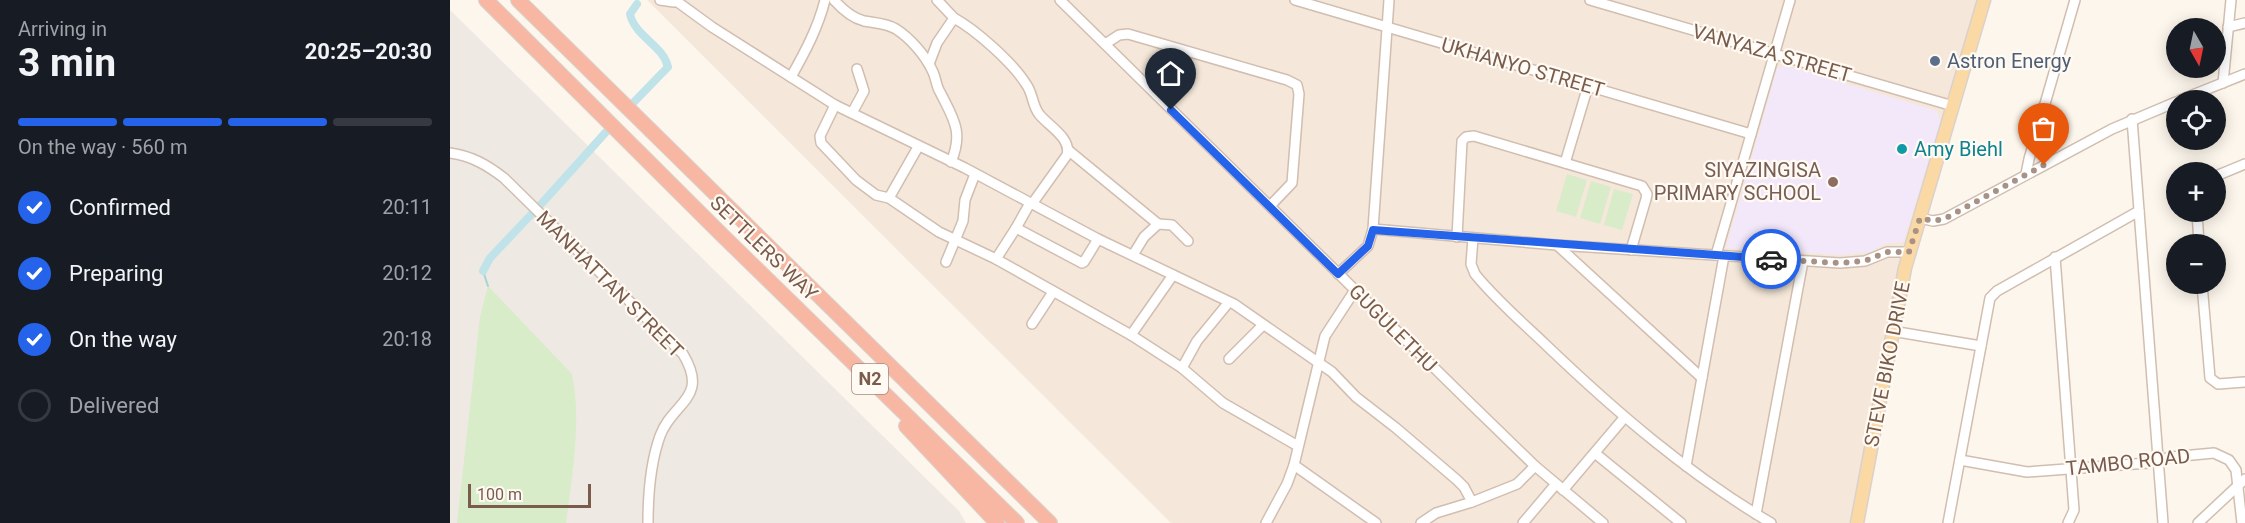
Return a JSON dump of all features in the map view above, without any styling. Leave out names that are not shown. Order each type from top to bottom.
[{"type":"highway","name":"SETTLERS WAY","points":[[486,0],[722,235],[1017,523]]},
{"type":"highway","name":"SETTLERS WAY","points":[[518,0],[1050,523]]},
{"type":"highway","points":[[722,235],[863,380],[997,523]]},
{"type":"main road","name":"STEVE BIKO DRIVE","points":[[1857,523],[1892,331],[1909,252],[1984,0]]},
{"type":"street","points":[[660,0],[675,1],[835,105],[975,174],[1098,239],[1229,302],[1318,361],[1356,397],[1457,480],[1464,487],[1472,502]]},
{"type":"street","points":[[790,77],[814,33],[825,0]]},
{"type":"street","points":[[834,0],[843,10],[859,19],[881,23],[897,30],[929,64],[955,123],[957,145],[951,162]]},
{"type":"street","points":[[937,0],[954,18],[974,32],[1016,71],[1027,84],[1039,116],[1058,134],[1068,150],[1158,224],[1172,225],[1188,241]]},
{"type":"street","name":"GUGULETHU","points":[[1060,0],[1535,466],[1603,523]]},
{"type":"street","name":"UKHANYO STREET","points":[[1295,0],[1751,134]]},
{"type":"street","points":[[1338,274],[1368,246],[1373,230],[1389,0]]},
{"type":"street","name":"VANYAZA STREET","points":[[1590,0],[1612,3],[1774,54],[1953,106]]},
{"type":"street","points":[[1686,466],[1720,256],[1751,134],[1790,0]]},
{"type":"street","points":[[2026,174],[2074,0]]},
{"type":"street","points":[[2223,83],[2230,0]]},
{"type":"street","points":[[929,64],[937,43],[954,18]]},
{"type":"street","points":[[2228,27],[2245,23]]},
{"type":"street","points":[[1106,44],[1119,34],[1128,34],[1295,84],[1299,94],[1293,181],[1270,206]]},
{"type":"street","points":[[852,113],[864,91],[857,69]]},
{"type":"street","points":[[2206,90],[2245,74]]},
{"type":"street","points":[[1565,163],[1588,86]]},
{"type":"street","points":[[835,105],[820,136],[821,143],[856,180],[876,195],[889,198],[928,226],[996,259],[1131,335],[1182,368],[1223,403],[1298,446]]},
{"type":"street","points":[[1920,218],[1933,221],[1944,219],[2132,119],[2166,106]]},
{"type":"street","points":[[2132,119],[2163,523]]},
{"type":"street","points":[[1456,237],[1462,141],[1466,137],[1484,138],[1636,183],[1645,190],[1646,199],[1631,249]]},
{"type":"street","points":[[889,198],[918,147]]},
{"type":"street","points":[[996,259],[1068,150]]},
{"type":"street","name":"MANHATTAN STREET","points":[[450,153],[474,159],[489,166],[504,178],[683,354],[691,367],[693,382],[689,396],[661,432],[652,462],[648,523]]},
{"type":"street","points":[[2226,172],[2245,164]]},
{"type":"street","points":[[946,262],[963,221],[966,194],[975,174]]},
{"type":"street","points":[[1948,523],[1989,301],[1993,294],[2139,211]]},
{"type":"street","points":[[1133,255],[1144,237],[1158,224]]},
{"type":"street","points":[[1016,228],[1082,263],[1098,239]]},
{"type":"street","points":[[1373,230],[1840,263],[1870,260],[1887,252],[1909,252]]},
{"type":"street","points":[[1473,238],[1471,264],[1480,280],[1624,418],[1686,466],[1771,523]]},
{"type":"street","points":[[1557,244],[1702,378]]},
{"type":"street","points":[[2055,257],[2074,510],[2068,523]]},
{"type":"street","points":[[1756,514],[1803,261]]},
{"type":"street","points":[[1131,335],[1173,275]]},
{"type":"street","points":[[1266,523],[1287,484],[1294,465],[1318,361],[1328,330],[1355,290]]},
{"type":"street","points":[[1032,324],[1053,292]]},
{"type":"street","points":[[2203,294],[2210,378],[2218,384],[2245,382]]},
{"type":"street","points":[[1182,368],[1197,341],[1229,302]]},
{"type":"street","points":[[1229,359],[1263,325]]},
{"type":"street","points":[[1892,331],[1981,346]]},
{"type":"street","points":[[1523,523],[1596,454],[1624,418]]},
{"type":"street","name":"TAMBO ROAD","points":[[1960,460],[2017,471],[2071,469],[2214,453],[2233,464],[2241,483],[2242,523]]},
{"type":"street","points":[[1596,454],[1681,523]]},
{"type":"street","points":[[1294,465],[1376,523]]},
{"type":"street","points":[[1421,523],[1436,513],[1517,484],[1535,466]]},
{"type":"street","points":[[2198,523],[2241,483]]},
{"type":"shaded area","points":[[647,0],[1978,0],[1909,252],[1852,523],[1171,523]]},
{"type":"shaded area","points":[[450,10],[959,511],[966,523],[450,523]]},
{"type":"shaded area","name":"SIYAZINGISA PRIMARY SCHOOL","points":[[1784,65],[1937,111],[1941,122],[1903,242],[1884,244],[1871,252],[1841,255],[1726,248],[1777,69]]},
{"type":"green space","points":[[1567,174],[1587,180],[1576,217],[1556,211]]},
{"type":"green space","points":[[1591,181],[1611,187],[1600,224],[1580,218]]},
{"type":"green space","points":[[1614,189],[1633,194],[1622,230],[1604,225]]},
{"type":"green space","points":[[488,286],[572,374],[576,429],[566,523],[457,523],[480,317]]},
{"type":"waterway","points":[[633,103],[668,67],[661,53],[633,22],[630,14],[637,4]]},
{"type":"waterway","points":[[483,271],[490,258],[606,132]]},
{"type":"waterway","points":[[483,271],[488,286]]},
{"type":"way so far","points":[[1771,259],[1840,263],[1870,260],[1887,252],[1909,252],[1920,218],[1933,221],[1944,219],[2044,165]]},
{"type":"place","name":"Astron Energy","points":[[1935,61]]},
{"type":"place","name":"Amy Biehl","points":[[1902,149]]},
{"type":"place","name":"SIYAZINGISA PRIMARY SCHOOL","points":[[1833,182]]},
{"type":"route","points":[[1171,110],[1338,274],[1370,244],[1373,230],[1771,259]]}]
